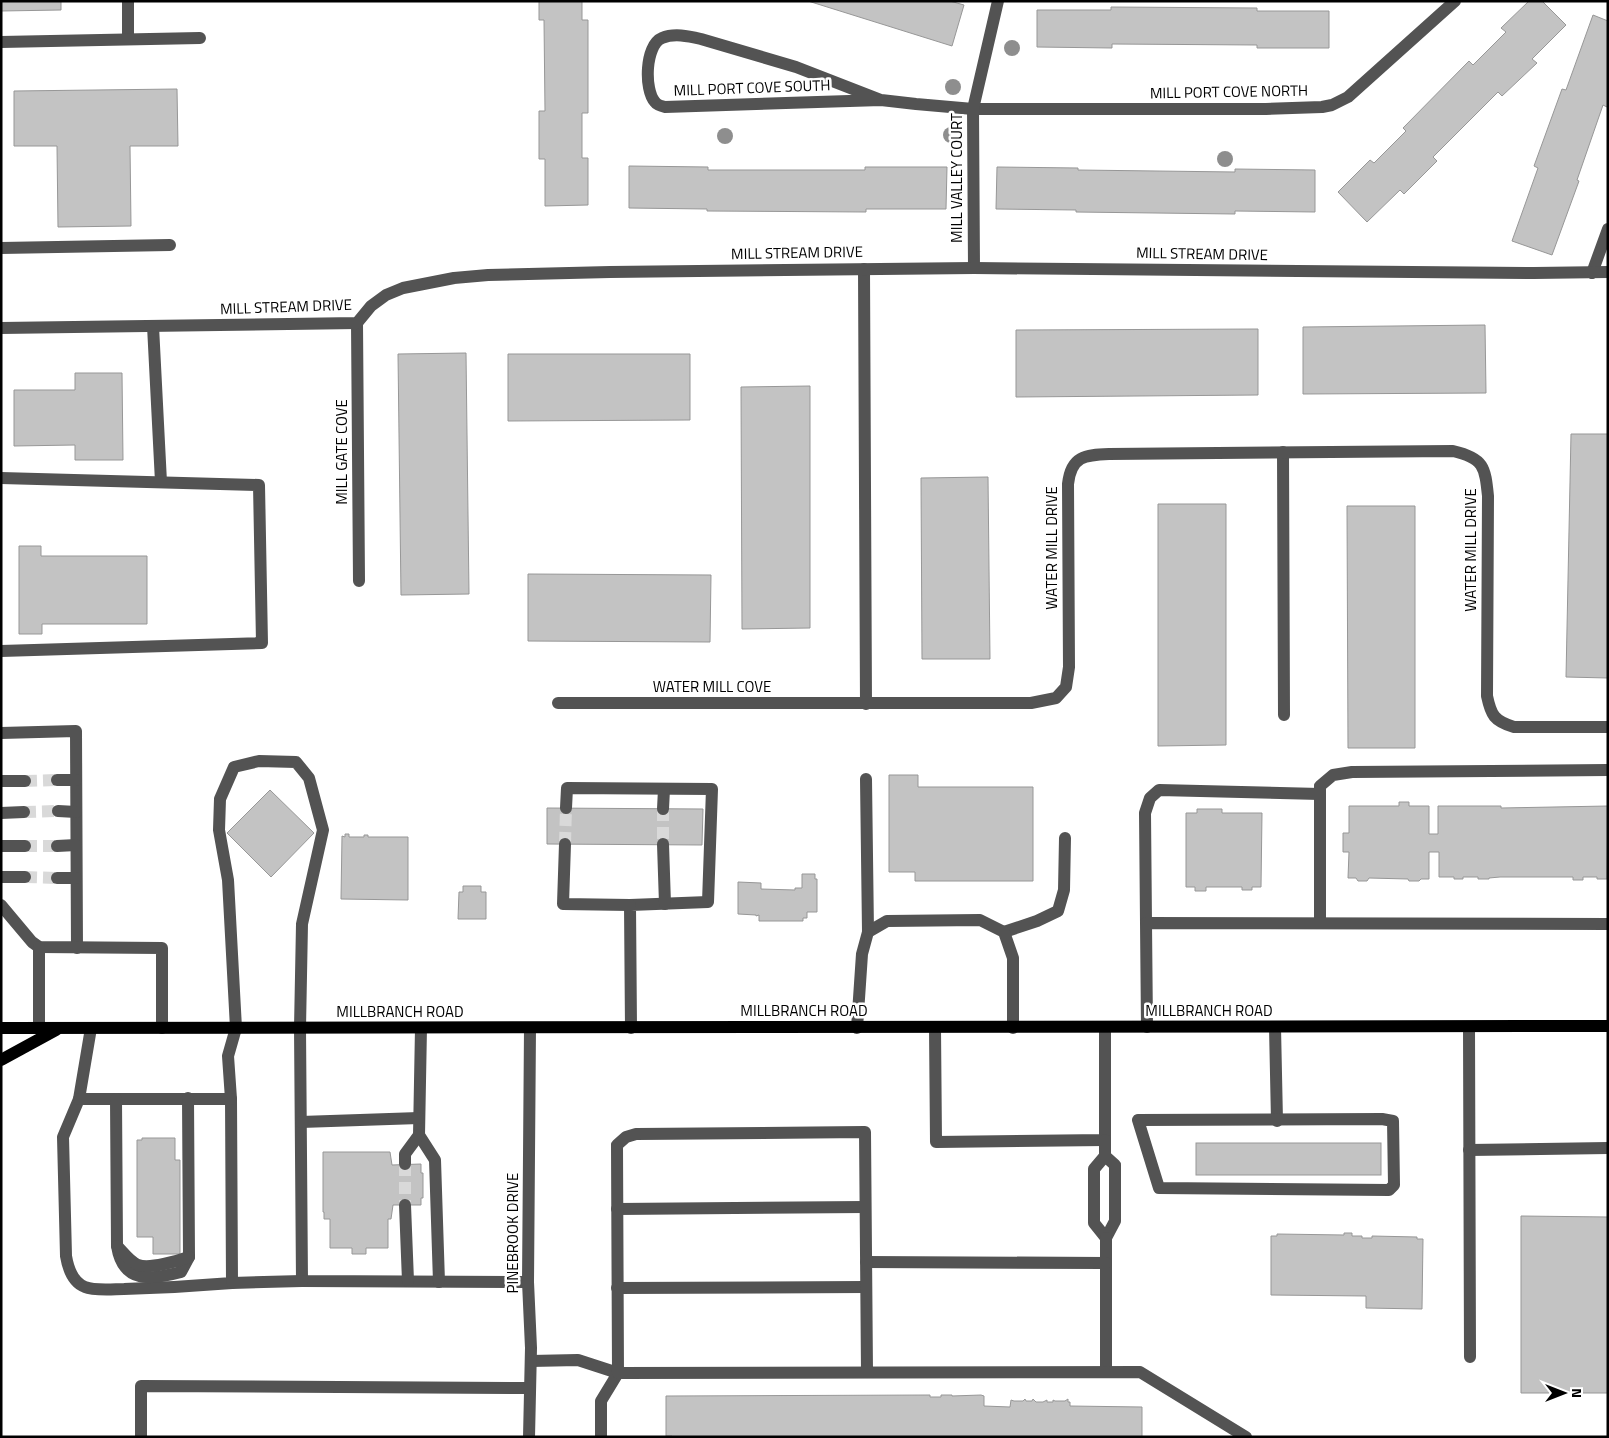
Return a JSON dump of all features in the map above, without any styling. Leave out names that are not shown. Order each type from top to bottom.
[{"type":"main road","name":"MILLBRANCH ROAD","points":[[1,1028],[1608,1026]]},
{"type":"main road","points":[[1,1060],[59,1028]]},
{"type":"street","points":[[128,1],[128,39]]},
{"type":"street","name":"MILL VALLEY COURT","points":[[974,268],[973,109],[998,1]]},
{"type":"street","name":"MILL PORT COVE NORTH","points":[[973,109],[1266,109],[1332,105],[1356,91],[1452,4]]},
{"type":"street","name":"MILL PORT COVE SOUTH","points":[[881,100],[796,68],[701,39],[673,36],[662,38],[657,41],[649,57],[648,82],[650,95],[658,105],[665,107],[881,100],[973,109]]},
{"type":"street","points":[[1,42],[200,38]]},
{"type":"street","points":[[1592,273],[1608,229]]},
{"type":"street","points":[[1,248],[170,245]]},
{"type":"street","name":"MILL STREAM DRIVE","points":[[1,328],[357,323],[371,306],[386,295],[403,288],[454,278],[488,275],[974,268],[1608,272]]},
{"type":"street","points":[[864,269],[866,704]]},
{"type":"street","name":"MILL GATE COVE","points":[[357,323],[359,581]]},
{"type":"street","points":[[153,326],[161,482]]},
{"type":"street","name":"WATER MILL DRIVE","points":[[866,704],[1031,703],[1056,698],[1063,692],[1069,667],[1068,484],[1072,467],[1082,458],[1103,454],[1453,451],[1470,455],[1481,464],[1486,478],[1488,496],[1487,696],[1494,717],[1501,723],[1514,727],[1608,727]]},
{"type":"street","points":[[1283,452],[1284,715]]},
{"type":"street","points":[[1,478],[259,485],[262,643],[1,651]]},
{"type":"street","name":"WATER MILL COVE","points":[[558,703],[866,704]]},
{"type":"street","points":[[1,733],[76,731],[77,948]]},
{"type":"street","points":[[232,1283],[231,1099],[228,1056],[236,1028],[228,880],[219,830],[220,799],[234,767],[259,761],[296,762],[309,778],[323,830],[302,924],[300,1028],[302,1280]]},
{"type":"street","points":[[1320,923],[1320,786],[1333,775],[1352,772],[1608,770]]},
{"type":"street","points":[[856,1028],[862,954],[868,932],[866,779]]},
{"type":"street","points":[[57,780],[76,780]]},
{"type":"street","points":[[1,781],[25,781]]},
{"type":"street","points":[[565,844],[563,904],[630,905],[708,902],[712,789],[567,788],[566,808]]},
{"type":"street","points":[[663,809],[664,789]]},
{"type":"street","points":[[1147,1027],[1145,813],[1150,798],[1159,790],[1320,794]]},
{"type":"street","points":[[58,811],[76,812]]},
{"type":"street","points":[[1,813],[24,812]]},
{"type":"street","points":[[1004,932],[1037,921],[1058,911],[1064,890],[1065,838]]},
{"type":"street","points":[[663,844],[665,904]]},
{"type":"street","points":[[57,846],[76,845]]},
{"type":"street","points":[[1,846],[25,846]]},
{"type":"street","points":[[1,877],[25,877]]},
{"type":"street","points":[[57,878],[76,878]]},
{"type":"street","points":[[1,904],[32,942],[39,947],[162,948],[162,1028]]},
{"type":"street","points":[[630,905],[631,1028]]},
{"type":"street","points":[[868,932],[887,921],[980,920],[1004,932],[1013,958],[1013,1028]]},
{"type":"street","points":[[1146,922],[1608,924]]},
{"type":"street","points":[[39,947],[39,1028]]},
{"type":"street","points":[[1275,1027],[1277,1121]]},
{"type":"street","points":[[1469,1027],[1470,1357]]},
{"type":"street","points":[[91,1028],[79,1099],[63,1137],[68,1266],[74,1279],[85,1288],[109,1289],[151,1283],[232,1283],[302,1280],[528,1282]]},
{"type":"street","points":[[421,1028],[419,1134],[435,1160],[439,1282]]},
{"type":"street","name":"PINEBROOK DRIVE","points":[[529,1437],[531,1361],[528,1282],[530,1028]]},
{"type":"street","points":[[935,1028],[936,1142],[1105,1140]]},
{"type":"street","points":[[1105,1028],[1105,1156],[1094,1170],[1094,1223],[1106,1238]]},
{"type":"street","points":[[151,1283],[180,1272],[190,1256],[188,1098]]},
{"type":"street","points":[[79,1099],[231,1099]]},
{"type":"street","points":[[116,1099],[117,1246],[119,1259],[127,1270],[151,1283]]},
{"type":"street","points":[[301,1122],[419,1118]]},
{"type":"street","points":[[1138,1120],[1218,1120],[1277,1121],[1393,1121],[1394,1184],[1389,1190],[1159,1188],[1138,1120]]},
{"type":"street","points":[[601,1437],[601,1400],[618,1373],[617,1145],[626,1136],[636,1134],[865,1132],[867,1372]]},
{"type":"street","points":[[405,1164],[405,1154],[419,1134]]},
{"type":"street","points":[[1469,1150],[1608,1148]]},
{"type":"street","points":[[1105,1156],[1115,1165],[1115,1221],[1106,1238],[1106,1372]]},
{"type":"street","points":[[405,1205],[408,1281]]},
{"type":"street","points":[[617,1209],[866,1207]]},
{"type":"street","points":[[117,1246],[136,1264],[144,1266],[174,1262],[190,1256]]},
{"type":"street","points":[[866,1262],[1106,1263]]},
{"type":"street","points":[[617,1288],[866,1287]]},
{"type":"street","points":[[531,1361],[578,1360],[618,1373],[1140,1372],[1246,1437]]},
{"type":"street","points":[[141,1437],[141,1386],[530,1388]]},
{"type":"building","points":[[1,1],[61,1],[61,10],[1,11]]},
{"type":"building","points":[[539,1],[582,1],[582,20],[588,20],[588,113],[582,113],[582,158],[588,158],[588,205],[545,206],[545,159],[539,159],[539,111],[545,111],[544,20],[539,20]]},
{"type":"building","points":[[808,1],[950,1],[964,5],[952,46]]},
{"type":"building","points":[[1529,1],[1542,1],[1566,25],[1532,59],[1537,63],[1502,96],[1498,92],[1433,157],[1437,161],[1404,194],[1400,190],[1367,222],[1338,192],[1370,160],[1374,163],[1406,131],[1403,128],[1469,61],[1473,65],[1506,32],[1501,28]]},
{"type":"building","points":[[1111,7],[1257,8],[1257,11],[1329,11],[1329,48],[1257,48],[1257,45],[1112,44],[1112,48],[1037,47],[1037,10],[1111,10]]},
{"type":"building","points":[[1593,15],[1608,21],[1608,104],[1607,107],[1603,105],[1577,180],[1579,181],[1552,255],[1512,241],[1538,168],[1534,166],[1562,89],[1566,90]]},
{"type":"building","points":[[177,89],[178,146],[130,146],[131,226],[58,227],[57,146],[14,146],[14,91]]},
{"type":"building","points":[[629,166],[708,167],[708,170],[865,170],[865,167],[947,167],[946,209],[866,209],[866,212],[707,211],[707,209],[629,208]]},
{"type":"building","points":[[997,167],[1235,172],[1235,169],[1315,170],[1315,212],[1235,211],[1235,214],[996,209]]},
{"type":"building","points":[[1485,325],[1486,393],[1303,394],[1303,327]]},
{"type":"building","points":[[1258,329],[1258,395],[1016,397],[1016,330]]},
{"type":"building","points":[[466,353],[469,594],[401,595],[398,354]]},
{"type":"building","points":[[508,354],[690,354],[690,420],[508,421]]},
{"type":"building","points":[[75,373],[122,373],[123,460],[75,460],[75,445],[14,446],[14,390],[75,390]]},
{"type":"building","points":[[810,386],[810,628],[742,629],[741,387]]},
{"type":"building","points":[[1571,434],[1608,434],[1608,678],[1566,677]]},
{"type":"building","points":[[988,477],[990,659],[922,659],[921,478]]},
{"type":"building","points":[[1158,504],[1226,504],[1226,745],[1158,746]]},
{"type":"building","points":[[1347,506],[1415,506],[1415,748],[1348,748]]},
{"type":"building","points":[[19,546],[41,546],[41,556],[147,556],[147,624],[42,624],[42,634],[19,634]]},
{"type":"building","points":[[528,574],[711,575],[710,642],[528,641]]},
{"type":"building","points":[[889,775],[918,775],[918,787],[1033,787],[1033,881],[915,881],[915,872],[889,872]]},
{"type":"building","points":[[270,790],[314,833],[271,877],[227,833]]},
{"type":"building","points":[[1399,802],[1409,802],[1409,806],[1429,806],[1429,834],[1438,834],[1438,806],[1501,806],[1501,808],[1608,806],[1607,879],[1597,879],[1597,877],[1583,877],[1583,880],[1573,880],[1573,877],[1500,877],[1478,879],[1478,877],[1463,877],[1463,879],[1454,879],[1454,877],[1439,877],[1439,852],[1429,852],[1429,879],[1409,881],[1408,879],[1369,878],[1367,881],[1358,881],[1356,878],[1348,878],[1349,852],[1343,852],[1343,833],[1349,833],[1349,806],[1399,806]]},
{"type":"building","points":[[547,808],[703,809],[702,845],[547,844]]},
{"type":"building","points":[[1197,809],[1222,809],[1222,813],[1262,813],[1261,887],[1252,887],[1252,890],[1242,890],[1242,887],[1206,887],[1206,891],[1195,891],[1195,887],[1186,887],[1186,813],[1197,813]]},
{"type":"building","points":[[345,834],[349,834],[349,837],[364,837],[364,835],[368,835],[368,837],[408,837],[408,900],[341,899],[342,836],[345,837]]},
{"type":"building","points":[[802,874],[815,874],[815,879],[817,879],[817,912],[807,912],[807,918],[803,918],[803,921],[759,921],[759,915],[738,914],[738,882],[761,883],[761,889],[795,890],[795,888],[802,888]]},
{"type":"building","points":[[463,886],[481,886],[481,892],[486,892],[486,919],[458,919],[459,892],[463,892]]},
{"type":"building","points":[[142,1138],[175,1138],[175,1160],[180,1160],[180,1254],[153,1254],[153,1237],[137,1237],[137,1140],[142,1140]]},
{"type":"building","points":[[1196,1143],[1381,1143],[1381,1175],[1196,1175]]},
{"type":"building","points":[[323,1152],[390,1152],[392,1165],[421,1164],[423,1198],[421,1198],[421,1205],[393,1205],[391,1219],[388,1219],[388,1248],[366,1248],[366,1254],[352,1254],[352,1248],[330,1248],[330,1219],[324,1219],[323,1212]]},
{"type":"building","points":[[1521,1216],[1608,1217],[1608,1393],[1521,1393]]},
{"type":"building","points":[[1344,1233],[1352,1233],[1352,1236],[1362,1236],[1362,1238],[1372,1238],[1372,1236],[1417,1237],[1417,1239],[1423,1239],[1422,1309],[1366,1308],[1366,1296],[1271,1295],[1271,1236],[1277,1236],[1277,1234],[1344,1235]]},
{"type":"building","points":[[930,1395],[930,1397],[941,1397],[941,1395],[981,1395],[984,1396],[984,1406],[1010,1407],[1011,1400],[1023,1401],[1025,1399],[1026,1401],[1032,1401],[1033,1399],[1036,1402],[1047,1400],[1047,1402],[1053,1402],[1053,1400],[1065,1401],[1068,1399],[1070,1406],[1142,1407],[1142,1437],[666,1436],[666,1396]]},
{"type":"tunnel","points":[[25,781],[57,780]]},
{"type":"tunnel","points":[[565,844],[566,808]]},
{"type":"tunnel","points":[[663,809],[663,844]]},
{"type":"tunnel","points":[[24,812],[58,811]]},
{"type":"tunnel","points":[[25,846],[57,846]]},
{"type":"tunnel","points":[[25,877],[57,878]]},
{"type":"tunnel","points":[[405,1164],[405,1205]]}]
